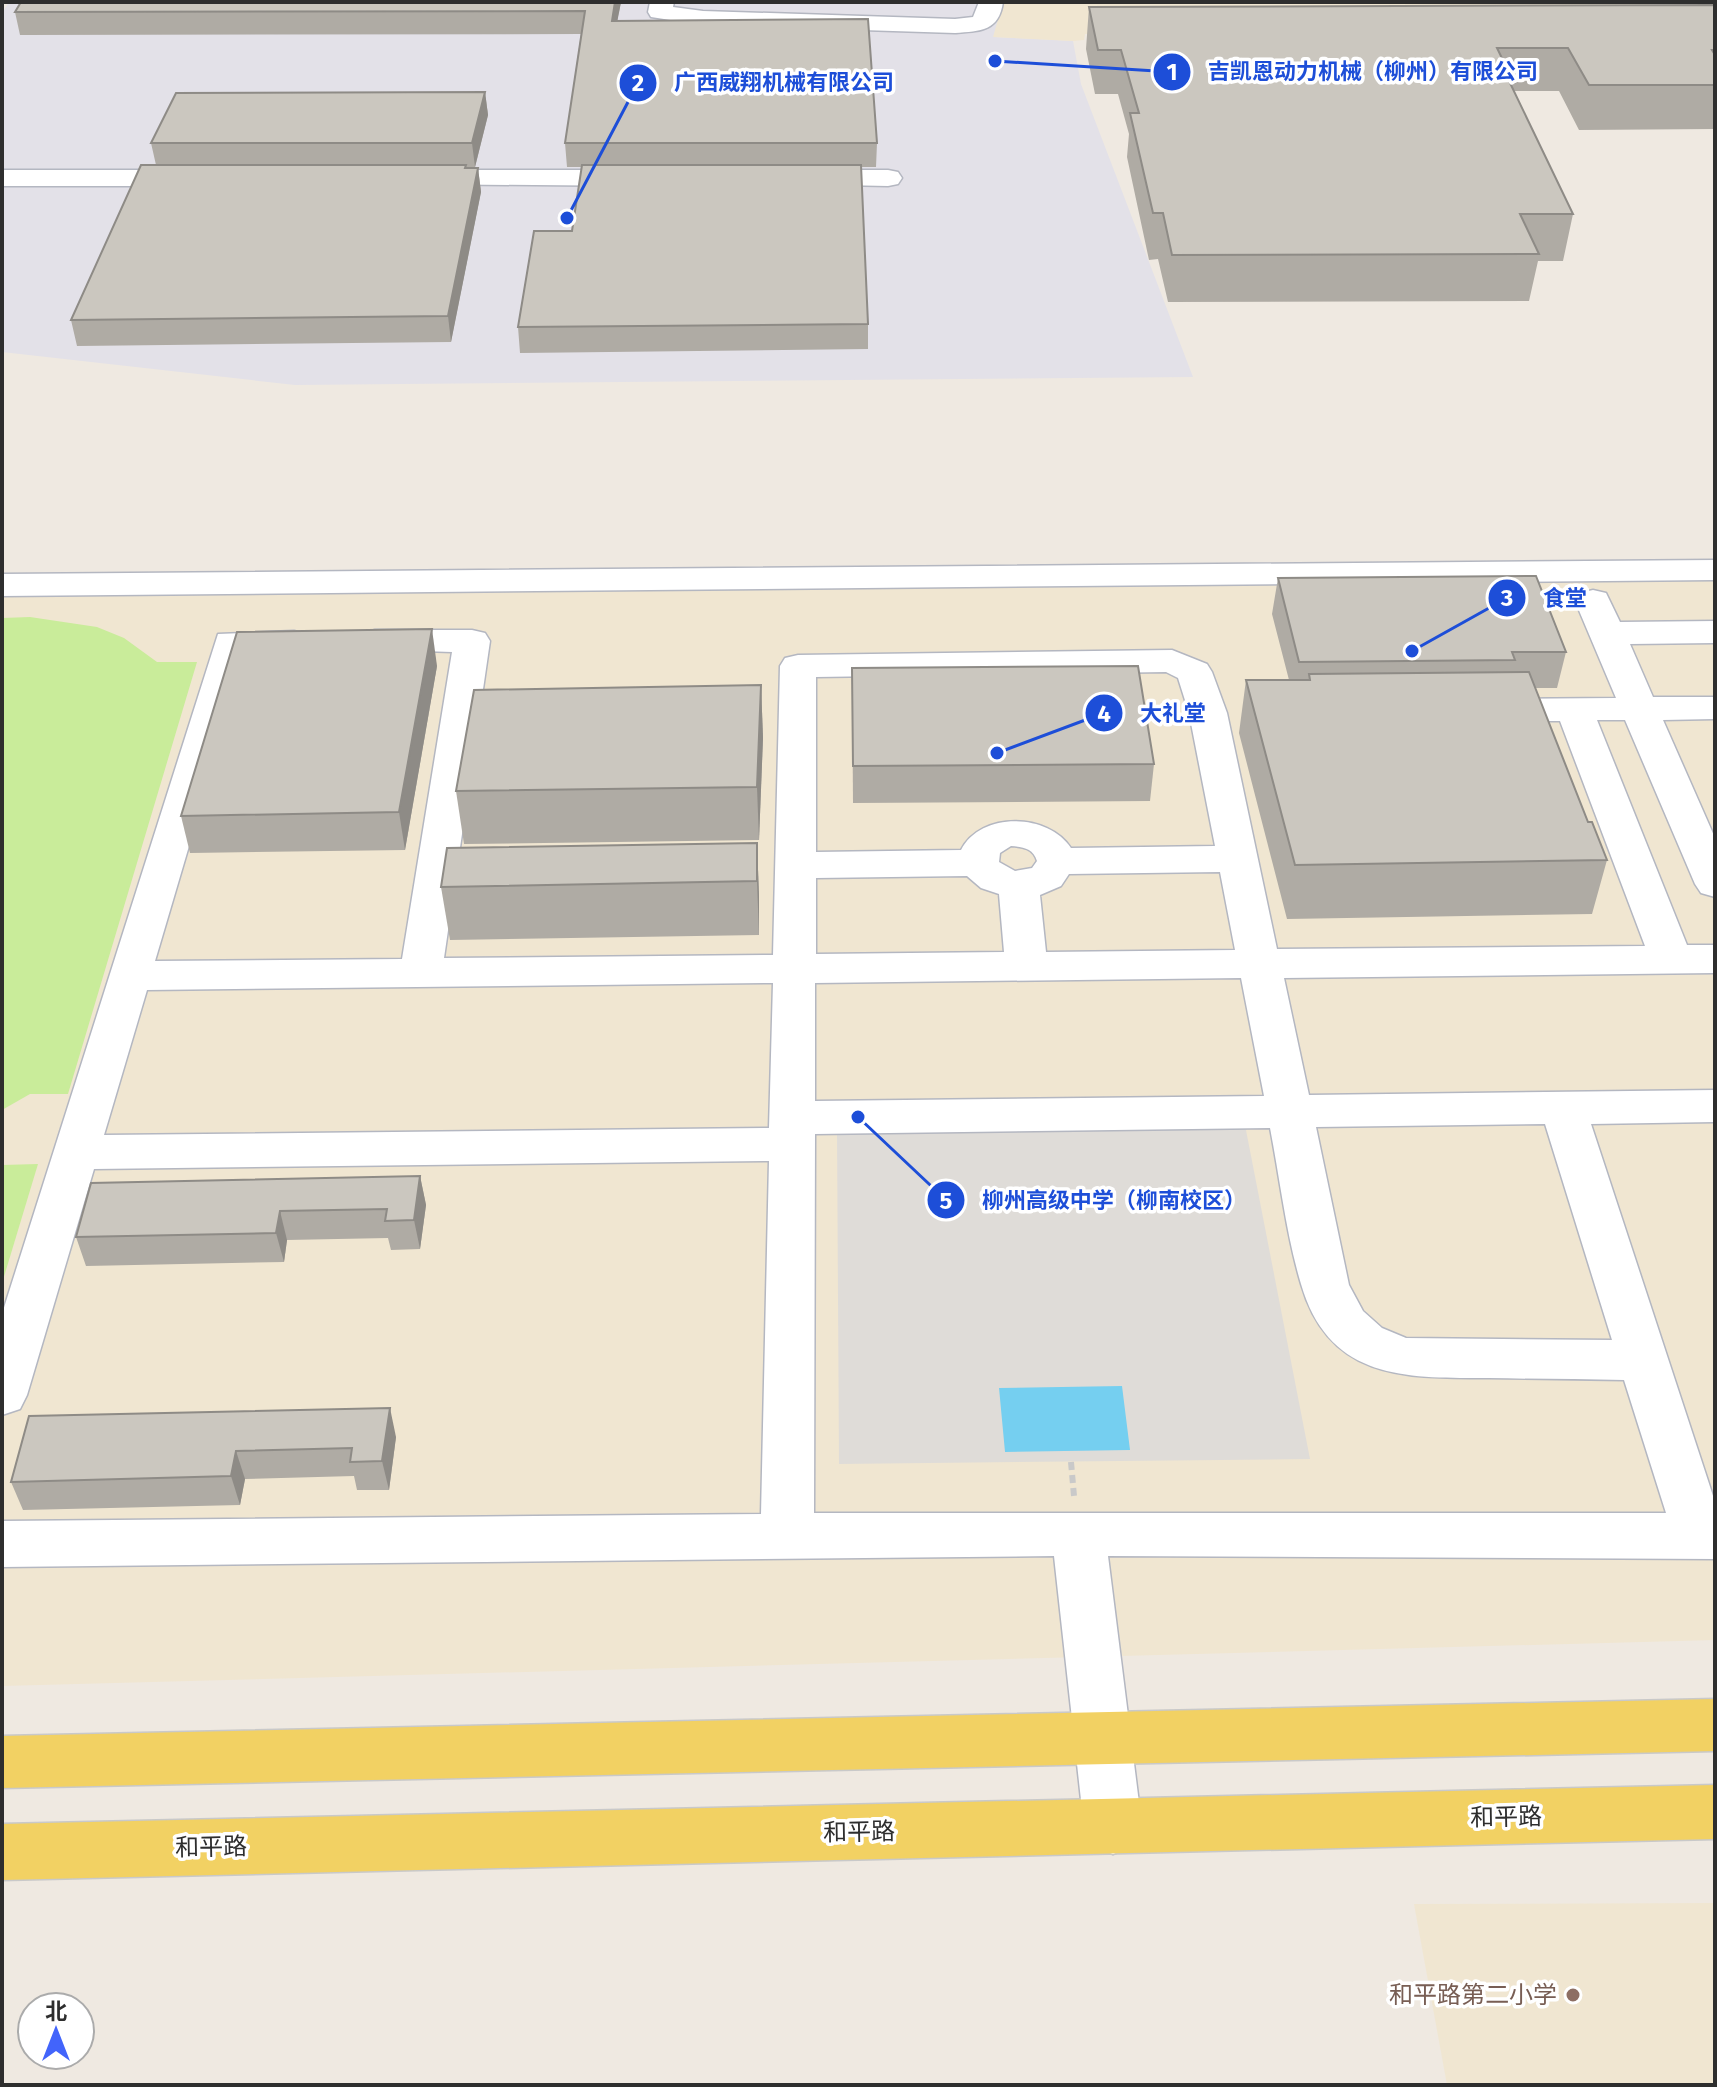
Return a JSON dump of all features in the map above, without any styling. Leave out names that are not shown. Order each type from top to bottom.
[{"type":"main road","points":[[2,1762],[1715,1725]]},
{"type":"main road","name":"和平路","points":[[2,1852],[1715,1812]]},
{"type":"street","points":[[662,2],[660,12],[703,18],[955,26],[980,24],[989,17],[991,2]]},
{"type":"street","points":[[2,178],[223,178]]},
{"type":"street","points":[[397,178],[666,178]]},
{"type":"street","points":[[777,178],[888,178]]},
{"type":"street","points":[[2,585],[1715,570]]},
{"type":"street","points":[[1715,632],[1600,617],[1640,708],[1700,815],[1715,884]]},
{"type":"street","points":[[2,1395],[231,642],[472,641],[476,722],[421,973]]},
{"type":"street","points":[[787,1536],[797,865],[784,718],[798,666],[1172,661],[1194,672],[1224,713],[1239,859],[1325,1285],[1336,1313],[1370,1348],[1406,1358],[1643,1360]]},
{"type":"street","points":[[1447,711],[1715,708]]},
{"type":"street","points":[[1574,709],[1671,959]]},
{"type":"street","points":[[1016,833],[1029,835],[1050,845],[1057,861],[1048,876],[1019,885],[988,876],[977,863],[977,852],[983,844],[1003,834],[1016,833]]},
{"type":"street","points":[[1057,861],[1239,859]]},
{"type":"street","points":[[797,865],[977,863]]},
{"type":"street","points":[[1019,885],[1026,967]]},
{"type":"street","points":[[128,976],[1715,959]]},
{"type":"street","points":[[75,1152],[793,1131],[1290,1112],[1715,1106]]},
{"type":"street","points":[[2,1544],[1078,1533],[1707,1535],[1643,1360],[1563,1108]]},
{"type":"street","points":[[1078,1533],[1113,1827]]},
{"type":"shaded area","points":[[9,2],[1003,2],[994,37],[1073,41],[1081,84],[1193,377],[295,385],[2,352],[2,13]]},
{"type":"shaded area","points":[[1003,2],[1647,2],[1661,24],[1648,35],[1085,34],[1084,40],[1073,41],[993,37]]},
{"type":"shaded area","points":[[1715,576],[1715,1640],[2,1686],[2,594]]},
{"type":"shaded area","points":[[1245,1125],[1310,1459],[839,1464],[837,1133]]},
{"type":"shaded area","name":"和平路第二小学","points":[[1715,1903],[1715,2085],[1447,2085],[1414,1904]]},
{"type":"green space","points":[[30,617],[97,627],[124,638],[157,662],[197,662],[68,1094],[30,1094],[2,1110],[2,618]]},
{"type":"green space","points":[[38,1164],[3,1280],[2,1280],[2,1165]]},
{"type":"water","points":[[1122,1386],[1130,1450],[1005,1452],[999,1388]]},
{"type":"building","points":[[21,2],[615,2],[612,21],[868,19],[877,143],[565,143],[585,11],[15,12]]},
{"type":"building","points":[[1715,5],[1715,50],[1712,50],[1715,55],[1715,85],[1589,85],[1568,48],[1497,48],[1514,83],[1510,83],[1573,214],[1520,214],[1539,254],[1172,255],[1163,213],[1153,213],[1130,113],[1139,113],[1121,50],[1098,50],[1089,7]]},
{"type":"building","points":[[485,92],[472,143],[151,143],[176,93]]},
{"type":"building","points":[[141,165],[466,165],[465,168],[478,168],[448,316],[71,320]]},
{"type":"building","points":[[582,165],[861,165],[868,324],[518,327],[534,231],[572,231]]},
{"type":"building","points":[[1536,576],[1566,652],[1512,652],[1515,660],[1299,662],[1278,578]]},
{"type":"building","points":[[432,629],[399,812],[181,816],[237,632]]},
{"type":"building","points":[[1138,666],[1154,764],[853,766],[852,668]]},
{"type":"building","points":[[1529,672],[1588,822],[1592,822],[1607,860],[1295,865],[1246,680],[1310,680],[1309,674]]},
{"type":"building","points":[[761,685],[757,787],[456,791],[474,690]]},
{"type":"building","points":[[757,843],[757,881],[441,887],[447,848]]},
{"type":"building","points":[[420,1176],[414,1220],[385,1221],[387,1209],[280,1211],[276,1233],[76,1237],[91,1183]]},
{"type":"building","points":[[390,1408],[382,1461],[350,1462],[352,1448],[236,1451],[231,1476],[11,1482],[29,1416]]},
{"type":"place","name":"吉凯恩动力机械（柳州）有限公司","points":[[995,61]]},
{"type":"place","name":"广西威翔机械有限公司","points":[[567,218]]},
{"type":"place","name":"食堂","points":[[1412,651]]},
{"type":"place","name":"大礼堂","points":[[997,753]]},
{"type":"place","name":"柳州高级中学（柳南校区）","points":[[858,1117]]},
{"type":"place","name":"和平路第二小学","points":[[1573,1995]]}]
